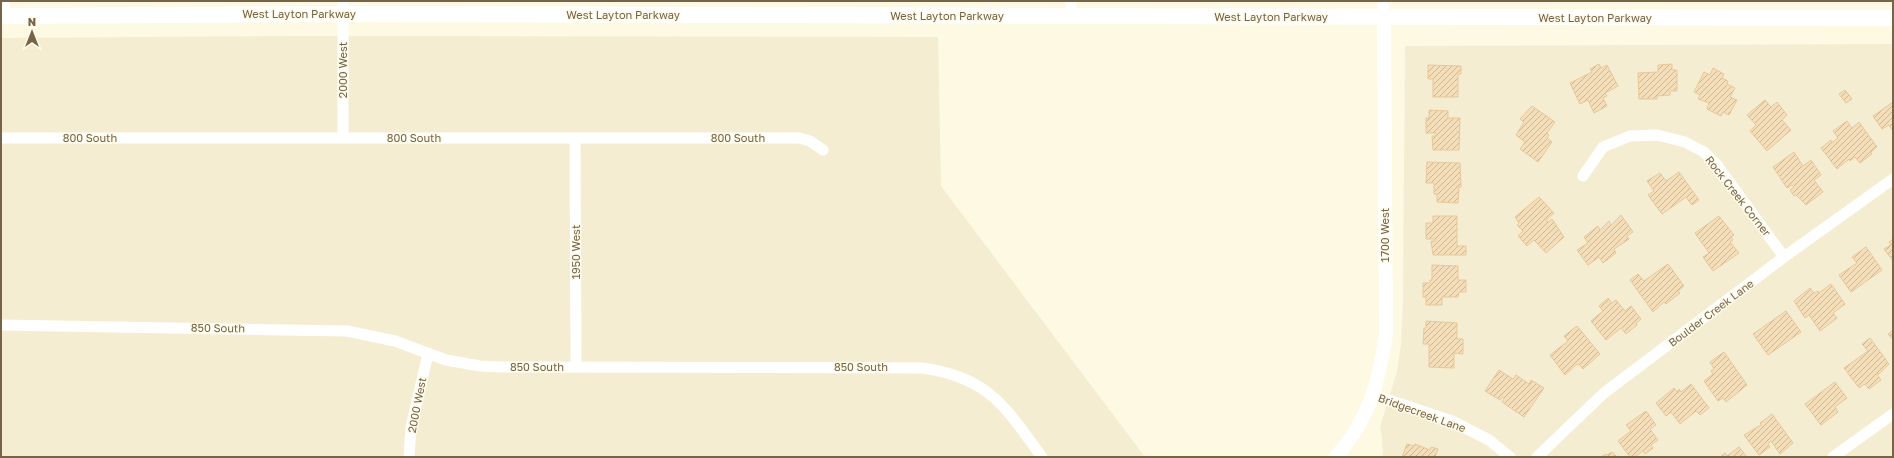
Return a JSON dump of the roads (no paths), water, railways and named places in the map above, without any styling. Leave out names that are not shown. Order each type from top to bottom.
[{"type":"main road","name":"West Layton Parkway","points":[[3,11],[343,7],[1071,9],[1384,17],[1893,18]]},
{"type":"street","name":"1700 West","points":[[1336,457],[1362,421],[1374,395],[1381,368],[1386,334],[1383,1]]},
{"type":"street","name":"2000 West","points":[[343,7],[343,138]]},
{"type":"street","name":"Rock Creek Corner","points":[[1582,176],[1603,147],[1630,136],[1657,135],[1686,142],[1704,152],[1717,165],[1784,257]]},
{"type":"street","name":"800 South","points":[[1,138],[799,138],[810,141],[823,150]]},
{"type":"street","name":"1950 West","points":[[575,138],[576,367]]},
{"type":"street","name":"Boulder Creek Lane","points":[[1537,457],[1604,393],[1784,257],[1893,179]]},
{"type":"street","name":"850 South","points":[[1,325],[347,331],[395,341],[446,360],[480,366],[922,368],[936,370],[964,378],[992,395],[1004,406],[1042,457]]},
{"type":"street","name":"2000 West","points":[[409,457],[411,427],[428,354]]},
{"type":"street","name":"Bridgecreek Lane","points":[[1374,395],[1452,421],[1489,440],[1510,457]]},
{"type":"street","points":[[1833,457],[1893,414]]}]
